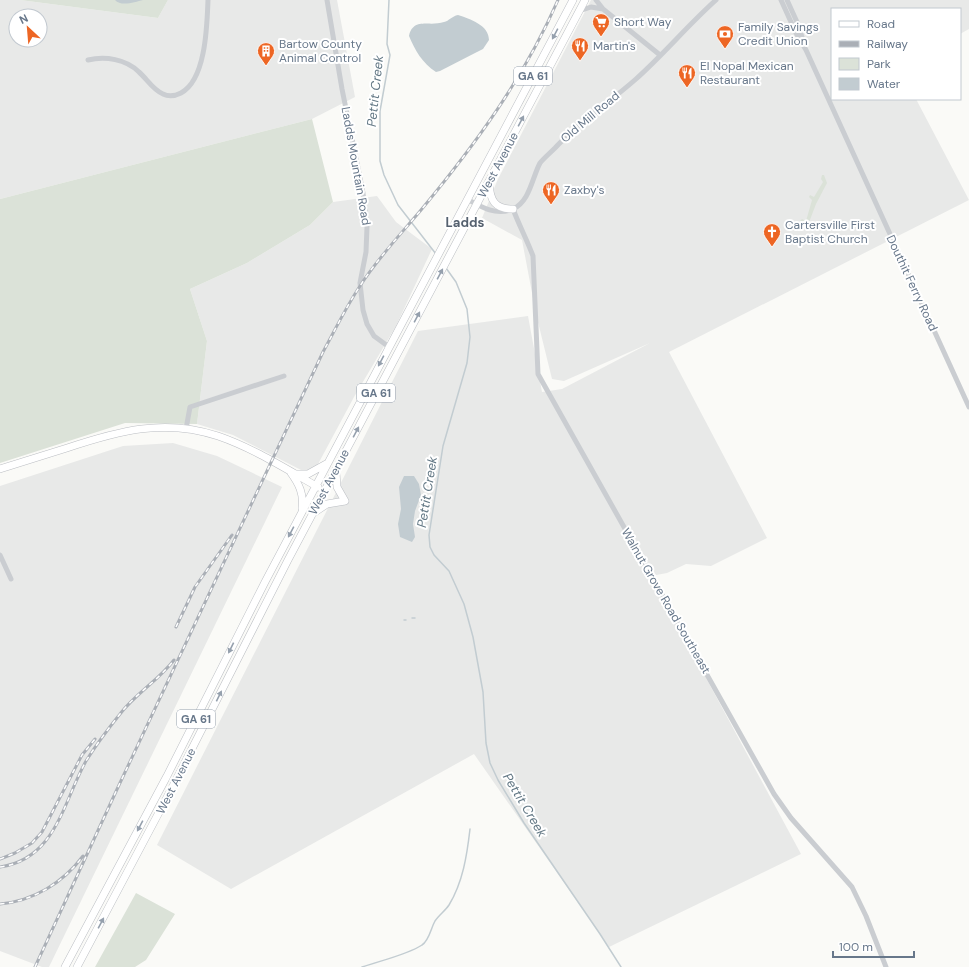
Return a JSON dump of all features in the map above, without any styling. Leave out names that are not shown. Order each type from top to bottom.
[{"type":"main road","name":"West Avenue","points":[[65,967],[167,776],[327,462],[573,0]]},
{"type":"main road","name":"West Avenue","points":[[77,967],[173,786],[258,616],[585,0]]},
{"type":"main road","points":[[489,182],[491,197],[496,204],[506,209],[513,209]]},
{"type":"main road","points":[[0,469],[124,431],[153,428],[186,429],[211,434],[235,443],[324,491]]},
{"type":"main road","points":[[293,473],[308,474],[327,462]]},
{"type":"main road","points":[[311,516],[316,510],[327,504],[345,501],[336,487],[336,469]]},
{"type":"main road","points":[[293,473],[302,492],[302,511]]},
{"type":"street","points":[[88,60],[104,58],[122,61],[134,67],[154,89],[163,94],[173,96],[182,93],[193,82],[200,65],[206,30],[208,0]]},
{"type":"street","name":"Ladds Mountain Road","points":[[327,0],[342,89],[363,193],[367,227],[366,252],[360,283],[363,310],[367,324],[374,336],[389,347]]},
{"type":"street","points":[[596,0],[603,9],[660,55]]},
{"type":"street","name":"Old Mill Road","points":[[513,209],[525,198],[541,162],[558,145],[630,83],[716,0]]},
{"type":"street","name":"Douthit Ferry Road","points":[[781,0],[796,33],[806,50],[969,407]]},
{"type":"street","name":"Douthit Ferry Road","points":[[787,0],[802,34],[806,50]]},
{"type":"street","points":[[579,11],[591,7],[603,9]]},
{"type":"street","points":[[467,200],[493,211],[507,211],[513,209]]},
{"type":"street","name":"Walnut Grove Road Southeast","points":[[513,209],[519,226],[528,241],[533,256],[538,374],[774,794],[791,818],[852,887],[866,916],[886,967]]},
{"type":"street","points":[[186,429],[190,407],[284,376]]},
{"type":"street","points":[[0,555],[11,579]]},
{"type":"shaded area","points":[[0,0],[20,0],[158,18],[168,0],[337,0],[355,97],[312,119],[0,199]]},
{"type":"shaded area","points":[[591,0],[969,0],[969,29],[961,33],[961,8],[831,8],[831,100],[917,100],[969,200],[669,352],[767,538],[711,566],[686,564],[667,573],[651,576],[801,854],[609,947],[474,754],[231,889],[157,845],[418,331],[528,316],[542,392],[562,389],[650,343],[564,381],[552,379],[536,314],[522,240],[482,218],[498,179]]},
{"type":"shaded area","points":[[377,196],[396,222],[432,249],[396,326],[354,397],[317,466],[303,471],[233,435],[197,424],[207,341],[190,289],[247,263],[310,225],[333,202]]},
{"type":"shaded area","points":[[173,443],[217,456],[282,487],[49,967],[42,967],[0,951],[0,486],[123,446]]},
{"type":"green space","points":[[20,0],[168,0],[158,18]]},
{"type":"green space","points":[[312,119],[333,202],[310,225],[247,263],[190,289],[207,341],[197,424],[125,423],[0,463],[0,199]]},
{"type":"green space","points":[[822,175],[824,175],[827,183],[816,204],[808,225],[803,227],[800,221],[802,219],[806,221],[812,200],[809,197],[810,195],[814,197],[823,182],[821,179]]},
{"type":"green space","points":[[136,893],[175,914],[146,960],[135,967],[95,967]]},
{"type":"water","points":[[115,0],[143,0],[124,4]]},
{"type":"water","points":[[458,15],[478,23],[486,30],[489,40],[483,49],[436,72],[427,65],[416,51],[409,36],[411,30],[414,26],[444,22]]},
{"type":"water","points":[[404,476],[414,476],[419,484],[421,495],[415,511],[413,524],[415,537],[412,542],[400,537],[398,524],[401,509],[399,487]]},
{"type":"waterway","name":"Pettit Creek","points":[[389,0],[387,44],[390,55],[380,111],[380,161],[384,175],[398,205],[436,254]]},
{"type":"waterway","name":"Pettit Creek","points":[[446,268],[456,282],[467,309],[470,337],[467,363],[443,446],[429,535],[430,547],[434,555],[449,571],[464,604],[473,637],[483,692],[486,743],[490,763],[498,780],[524,823],[621,967]]},
{"type":"waterway","points":[[362,967],[409,952],[416,949],[426,941],[435,921],[449,905],[458,887],[466,858],[470,829]]},
{"type":"railway","points":[[35,967],[323,352],[355,294],[374,266],[441,186],[497,110],[530,57],[558,0]]},
{"type":"railway","points":[[176,627],[195,587],[232,535]]},
{"type":"railway","points":[[0,867],[19,862],[34,853],[46,841],[55,826],[86,761],[98,743],[126,707],[174,660]]},
{"type":"railway","points":[[0,859],[15,853],[32,843],[42,832],[82,755],[95,739]]},
{"type":"railway","points":[[0,904],[24,899],[46,889],[57,882],[75,866],[83,856]]},
{"type":"place","name":"Short Way","points":[[601,37]]},
{"type":"place","name":"Family Savings Credit Union","points":[[725,49]]},
{"type":"place","name":"Martin's","points":[[580,61]]},
{"type":"place","name":"Bartow County Animal Control","points":[[266,66]]},
{"type":"place","name":"El Nopal Mexican Restaurant","points":[[687,88]]},
{"type":"place","name":"Zaxby's","points":[[551,205]]},
{"type":"place","name":"Cartersville First Baptist Church","points":[[772,247]]},
{"type":"district","name":"Ladds","points":[[465,222]]}]
